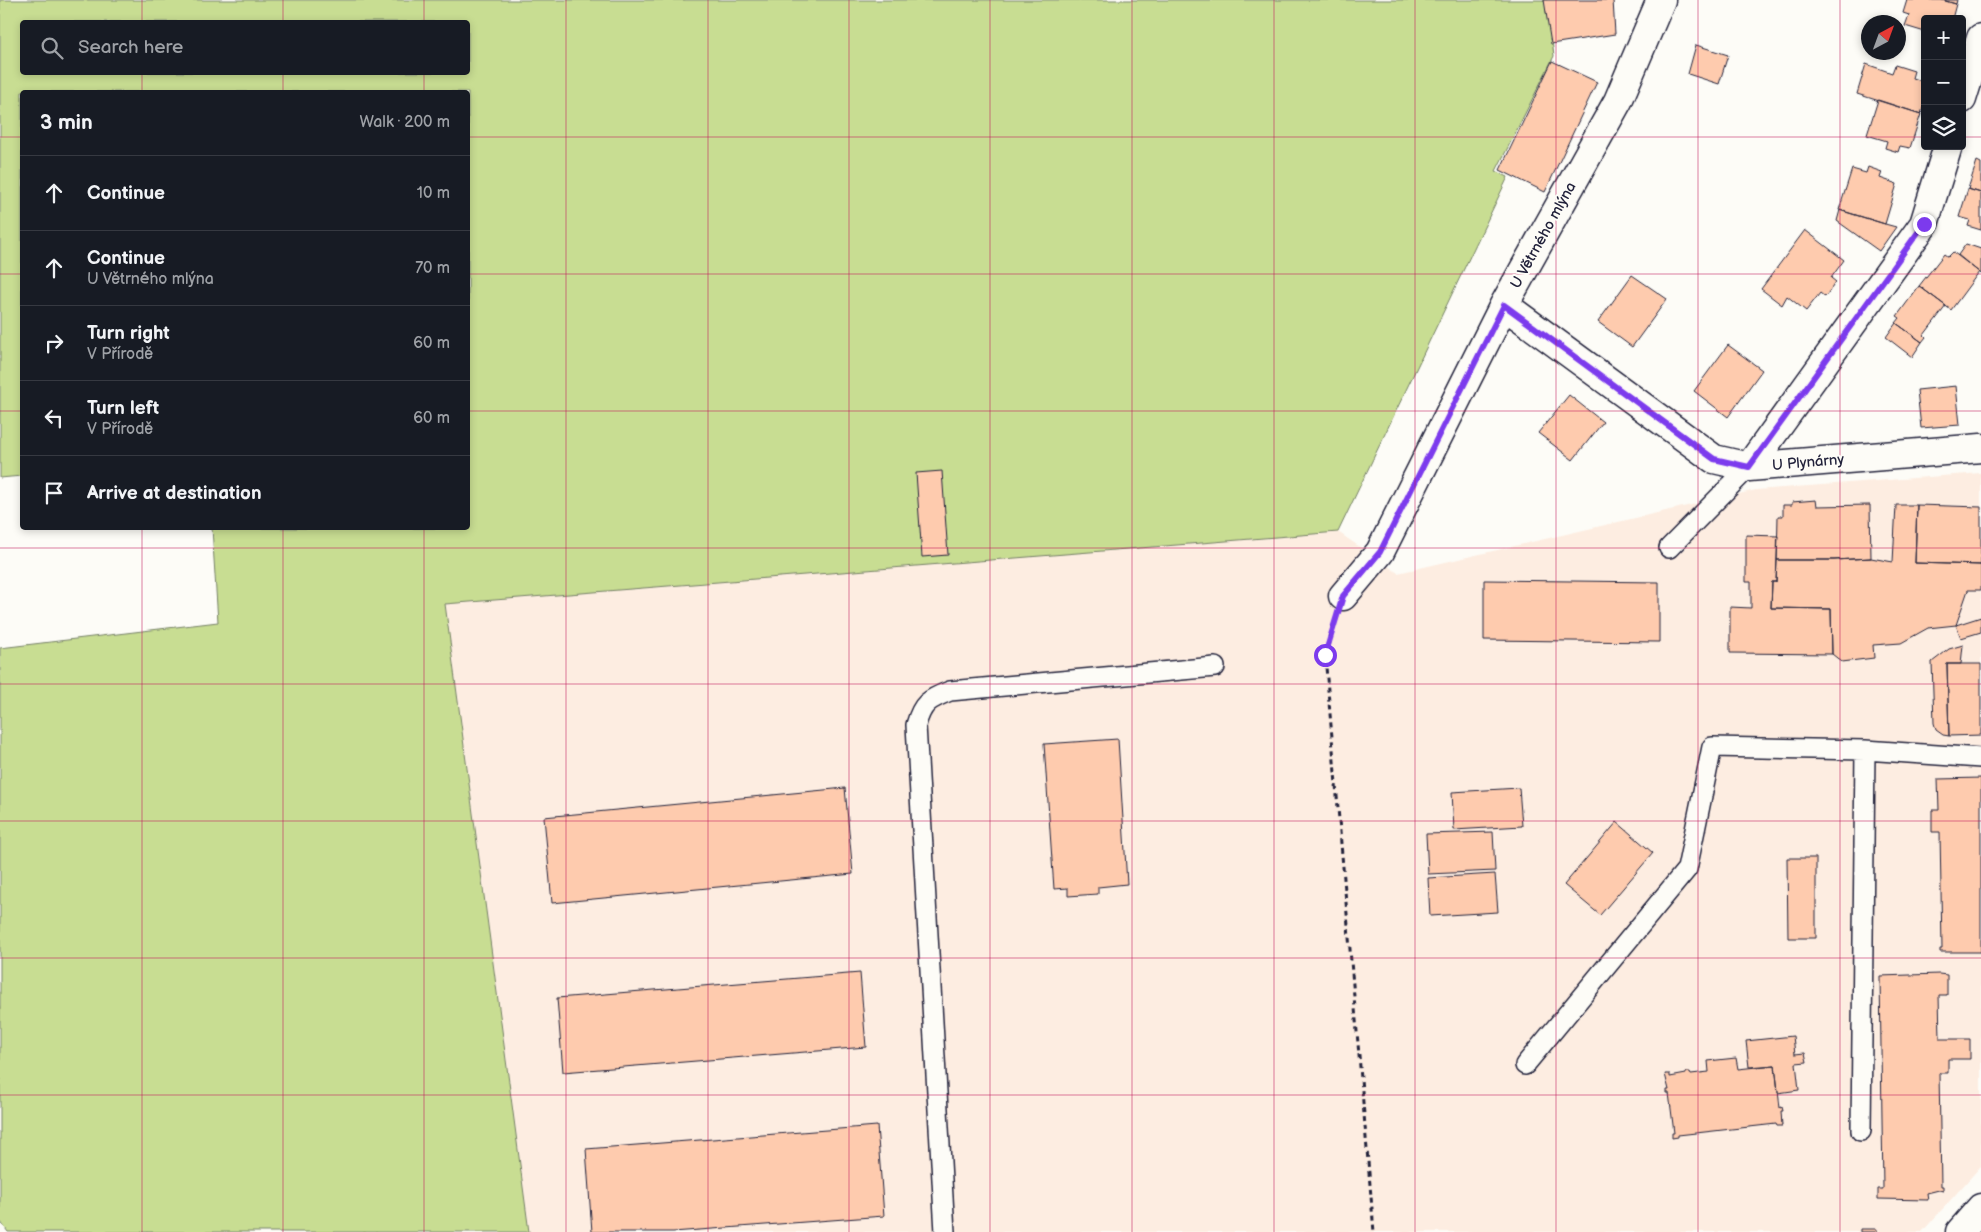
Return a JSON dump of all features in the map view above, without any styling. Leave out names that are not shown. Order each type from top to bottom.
[{"type":"street","name":"U Větrného mlýna","points":[[1343,596],[1380,552],[1504,305],[1618,101],[1661,0]]},
{"type":"street","points":[[1966,86],[1981,38]]},
{"type":"street","points":[[1749,467],[1924,224],[1947,150]]},
{"type":"street","name":"U Plynárny","points":[[1504,305],[1714,459],[1749,467],[1981,448]]},
{"type":"street","points":[[1960,1232],[1981,1208]]},
{"type":"lane","points":[[1669,548],[1749,467]]},
{"type":"lane","points":[[945,1232],[916,725],[920,710],[932,698],[950,691],[1215,667]]},
{"type":"lane","points":[[1525,1065],[1687,869],[1712,747],[1865,750],[1981,758]]},
{"type":"lane","points":[[1861,1131],[1865,750]]},
{"type":"path","points":[[1343,596],[1325,655],[1374,1232]]},
{"type":"shaded area","points":[[1981,473],[1981,1166],[1922,1232],[529,1232],[445,604],[1338,532],[1398,573],[1756,490]]},
{"type":"green space","points":[[0,0],[1547,0],[1554,56],[1496,171],[1508,177],[1338,532],[445,604],[529,1232],[8,1232],[0,1221],[0,648],[218,622],[212,530],[470,530],[470,90],[20,90],[20,476],[0,478]]},
{"type":"building","points":[[1544,0],[1613,0],[1615,34],[1551,44]]},
{"type":"building","points":[[1907,0],[1942,0],[1956,4],[1953,15],[1921,15],[1921,31],[1906,26],[1909,15],[1903,13]]},
{"type":"building","points":[[1942,0],[1957,0],[1956,4]]},
{"type":"building","points":[[1696,45],[1728,55],[1719,84],[1688,74]]},
{"type":"building","points":[[1552,61],[1597,82],[1545,192],[1500,170]]},
{"type":"building","points":[[1866,64],[1892,73],[1895,65],[1914,71],[1912,78],[1921,81],[1921,114],[1857,94]]},
{"type":"building","points":[[1878,100],[1921,114],[1910,148],[1900,146],[1898,152],[1885,148],[1887,141],[1867,135]]},
{"type":"building","points":[[1977,161],[1981,163],[1981,193],[1968,189]]},
{"type":"building","points":[[1868,167],[1882,172],[1880,178],[1897,184],[1885,224],[1839,210],[1852,169],[1866,173]]},
{"type":"building","points":[[1968,189],[1981,193],[1981,230],[1968,226],[1970,220],[1959,217]]},
{"type":"building","points":[[1840,210],[1896,227],[1879,251],[1837,221]]},
{"type":"building","points":[[1805,230],[1844,260],[1831,278],[1836,282],[1825,297],[1820,293],[1806,311],[1787,296],[1782,305],[1761,289]]},
{"type":"building","points":[[1966,244],[1981,249],[1981,274],[1958,255]]},
{"type":"building","points":[[1953,252],[1979,272],[1951,310],[1919,286],[1944,254],[1948,257]]},
{"type":"building","points":[[1632,275],[1667,299],[1632,347],[1598,322]]},
{"type":"building","points":[[1919,286],[1946,306],[1924,335],[1926,337],[1922,342],[1896,323],[1900,318],[1897,316]]},
{"type":"building","points":[[1896,323],[1922,342],[1912,357],[1886,337]]},
{"type":"building","points":[[1728,345],[1762,370],[1728,417],[1694,391]]},
{"type":"building","points":[[1956,386],[1960,425],[1921,428],[1917,390]]},
{"type":"building","points":[[1569,395],[1603,422],[1573,460],[1538,433]]},
{"type":"building","points":[[942,471],[948,555],[922,557],[916,473]]},
{"type":"building","points":[[1816,500],[1817,506],[1870,505],[1871,558],[1777,560],[1778,516],[1783,516],[1783,505],[1792,505],[1792,502]]},
{"type":"building","points":[[1896,505],[1917,505],[1915,563],[1981,565],[1981,590],[1968,590],[1956,625],[1928,628],[1901,643],[1873,645],[1874,658],[1842,662],[1832,654],[1831,609],[1771,608],[1772,582],[1776,582],[1777,560],[1871,558],[1893,562]]},
{"type":"building","points":[[1917,505],[1981,507],[1981,565],[1915,563]]},
{"type":"building","points":[[1746,535],[1778,536],[1776,582],[1772,582],[1771,608],[1831,609],[1832,654],[1730,653],[1730,607],[1751,608],[1751,582],[1746,582]]},
{"type":"building","points":[[1484,580],[1659,582],[1659,642],[1484,640]]},
{"type":"building","points":[[1981,617],[1981,632],[1961,638],[1956,625]]},
{"type":"building","points":[[1963,645],[1961,664],[1947,664],[1949,736],[1943,735],[1936,730],[1934,723],[1932,662],[1949,649]]},
{"type":"building","points":[[1947,664],[1981,664],[1981,735],[1949,736]]},
{"type":"building","points":[[1118,739],[1127,884],[1098,887],[1098,894],[1068,896],[1068,888],[1054,889],[1044,744]]},
{"type":"building","points":[[1981,778],[1981,952],[1940,952],[1940,949],[1942,949],[1940,832],[1932,832],[1932,810],[1939,810],[1938,779]]},
{"type":"building","points":[[845,788],[853,874],[552,903],[544,817]]},
{"type":"building","points":[[1519,788],[1522,826],[1454,830],[1452,792]]},
{"type":"building","points":[[1617,822],[1653,853],[1600,915],[1564,885]]},
{"type":"building","points":[[1493,832],[1495,871],[1428,874],[1426,834]]},
{"type":"building","points":[[1787,858],[1816,858],[1816,938],[1788,938]]},
{"type":"building","points":[[1495,874],[1498,912],[1430,916],[1428,878]]},
{"type":"building","points":[[860,973],[866,1047],[563,1072],[557,998]]},
{"type":"building","points":[[1947,975],[1947,995],[1939,995],[1940,1039],[1970,1039],[1970,1059],[1948,1059],[1948,1073],[1939,1073],[1941,1186],[1943,1186],[1943,1191],[1927,1193],[1928,1200],[1878,1199],[1878,1189],[1883,1189],[1880,976]]},
{"type":"building","points":[[1793,1036],[1795,1054],[1805,1053],[1807,1062],[1796,1063],[1799,1090],[1778,1093],[1775,1065],[1749,1067],[1746,1041]]},
{"type":"building","points":[[1736,1058],[1738,1069],[1775,1065],[1780,1108],[1782,1107],[1783,1111],[1781,1111],[1782,1126],[1777,1126],[1776,1124],[1678,1135],[1678,1137],[1672,1138],[1672,1133],[1674,1133],[1669,1093],[1667,1093],[1667,1090],[1669,1090],[1665,1074],[1670,1074],[1670,1077],[1686,1074],[1686,1072],[1691,1074],[1709,1072],[1708,1061]]},
{"type":"building","points":[[877,1126],[884,1216],[673,1232],[592,1232],[586,1149]]},
{"type":"building","points":[[1860,1229],[1877,1229],[1877,1232],[1860,1232]]},
{"type":"route","points":[[1325,655],[1343,596],[1380,552],[1504,305],[1714,459],[1749,467],[1924,224]]}]
